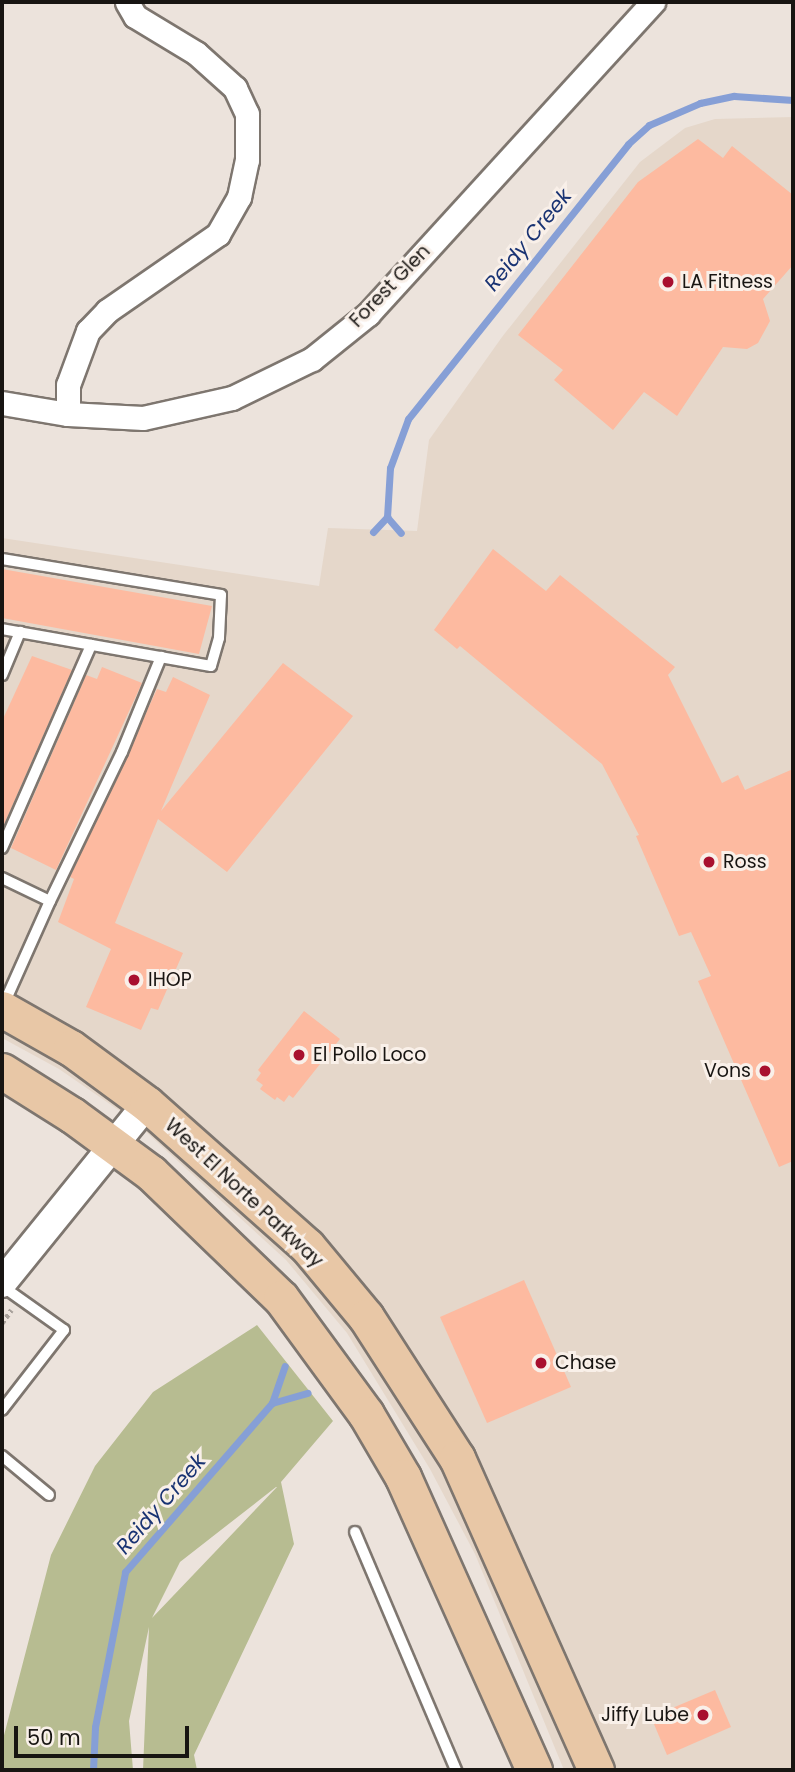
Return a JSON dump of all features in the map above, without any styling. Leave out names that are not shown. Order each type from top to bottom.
[{"type":"main road","name":"West El Norte Parkway","points":[[2,1009],[71,1048],[147,1104],[307,1246],[366,1317],[414,1388],[478,1500],[596,1770]]},
{"type":"main road","points":[[2,1071],[111,1143],[204,1219],[281,1298],[366,1414],[449,1571],[534,1770]]},
{"type":"street","name":"Forest Glen","points":[[2,403],[68,414],[143,418],[232,398],[312,359],[368,314],[653,2]]},
{"type":"street","points":[[68,414],[68,385],[88,331],[107,311],[218,234],[239,197],[247,160],[247,114],[235,88],[196,53],[135,16],[130,4]]},
{"type":"street","points":[[2,1285],[111,1143],[147,1104]]},
{"type":"lane","points":[[2,559],[221,595],[219,638],[211,666],[2,629]]},
{"type":"lane","points":[[2,675],[20,632]]},
{"type":"lane","points":[[2,848],[91,645]]},
{"type":"lane","points":[[2,1009],[50,901],[122,752],[161,657]]},
{"type":"lane","points":[[2,878],[50,901]]},
{"type":"lane","points":[[2,1285],[64,1331],[2,1410]]},
{"type":"lane","points":[[2,1456],[48,1495]]},
{"type":"lane","points":[[355,1532],[456,1770]]},
{"type":"shaded area","points":[[793,117],[793,1770],[564,1770],[475,1554],[430,1469],[347,1333],[286,1260],[133,1120],[59,1069],[2,1038],[2,538],[319,586],[328,528],[417,531],[429,440],[502,337],[640,162],[685,128],[715,119]]},
{"type":"green space","points":[[257,1325],[333,1421],[281,1482],[294,1544],[194,1755],[197,1770],[143,1770],[149,1627],[129,1721],[133,1770],[2,1770],[2,1743],[51,1555],[95,1466],[153,1392]],"holes":[[[277,1487],[152,1618],[180,1562]]]},
{"type":"building","name":"LA Fitness","points":[[698,139],[723,158],[732,146],[793,195],[793,265],[763,299],[770,321],[758,343],[747,349],[723,347],[677,416],[644,392],[613,430],[554,380],[563,370],[518,335],[638,182]]},
{"type":"building","points":[[493,549],[546,591],[560,575],[675,667],[668,675],[722,783],[738,775],[745,790],[793,769],[793,1161],[779,1167],[698,981],[711,976],[691,932],[679,936],[636,836],[639,835],[602,764],[460,646],[457,649],[434,630]]},
{"type":"building","points":[[2,569],[212,606],[199,654],[2,618]]},
{"type":"building","points":[[32,656],[72,670],[2,829],[2,721]]},
{"type":"building","points":[[283,663],[353,716],[227,872],[158,819],[115,923],[183,953],[158,1010],[151,1008],[141,1030],[86,1007],[111,949],[58,922],[74,879],[70,877],[157,689],[166,692],[173,677],[210,695],[161,811]]},
{"type":"building","points":[[102,667],[142,683],[56,870],[11,848],[86,675],[97,679]]},
{"type":"building","name":"El Pollo Loco","points":[[304,1011],[340,1039],[293,1098],[289,1095],[284,1102],[277,1097],[275,1100],[260,1089],[263,1085],[256,1080],[261,1073],[258,1070]]},
{"type":"building","points":[[524,1280],[571,1387],[487,1423],[440,1317]]},
{"type":"building","points":[[715,1690],[731,1727],[667,1755],[651,1717]]},
{"type":"waterway","name":"Reidy Creek","points":[[373,532],[387,517],[390,468],[408,419],[628,144],[649,125],[700,103],[734,96],[793,100]]},
{"type":"waterway","name":"Reidy Creek","points":[[387,517],[401,533]]},
{"type":"waterway","name":"Reidy Creek","points":[[93,1770],[95,1727],[125,1572],[272,1403],[285,1366]]},
{"type":"waterway","name":"Reidy Creek","points":[[272,1403],[308,1393]]},
{"type":"place","name":"LA Fitness","points":[[668,282]]},
{"type":"place","name":"Ross","points":[[709,862]]},
{"type":"place","name":"IHOP","points":[[134,980]]},
{"type":"place","name":"El Pollo Loco","points":[[299,1055]]},
{"type":"place","name":"Vons","points":[[765,1071]]},
{"type":"place","name":"Chase","points":[[541,1363]]},
{"type":"place","name":"Jiffy Lube","points":[[703,1715]]}]
